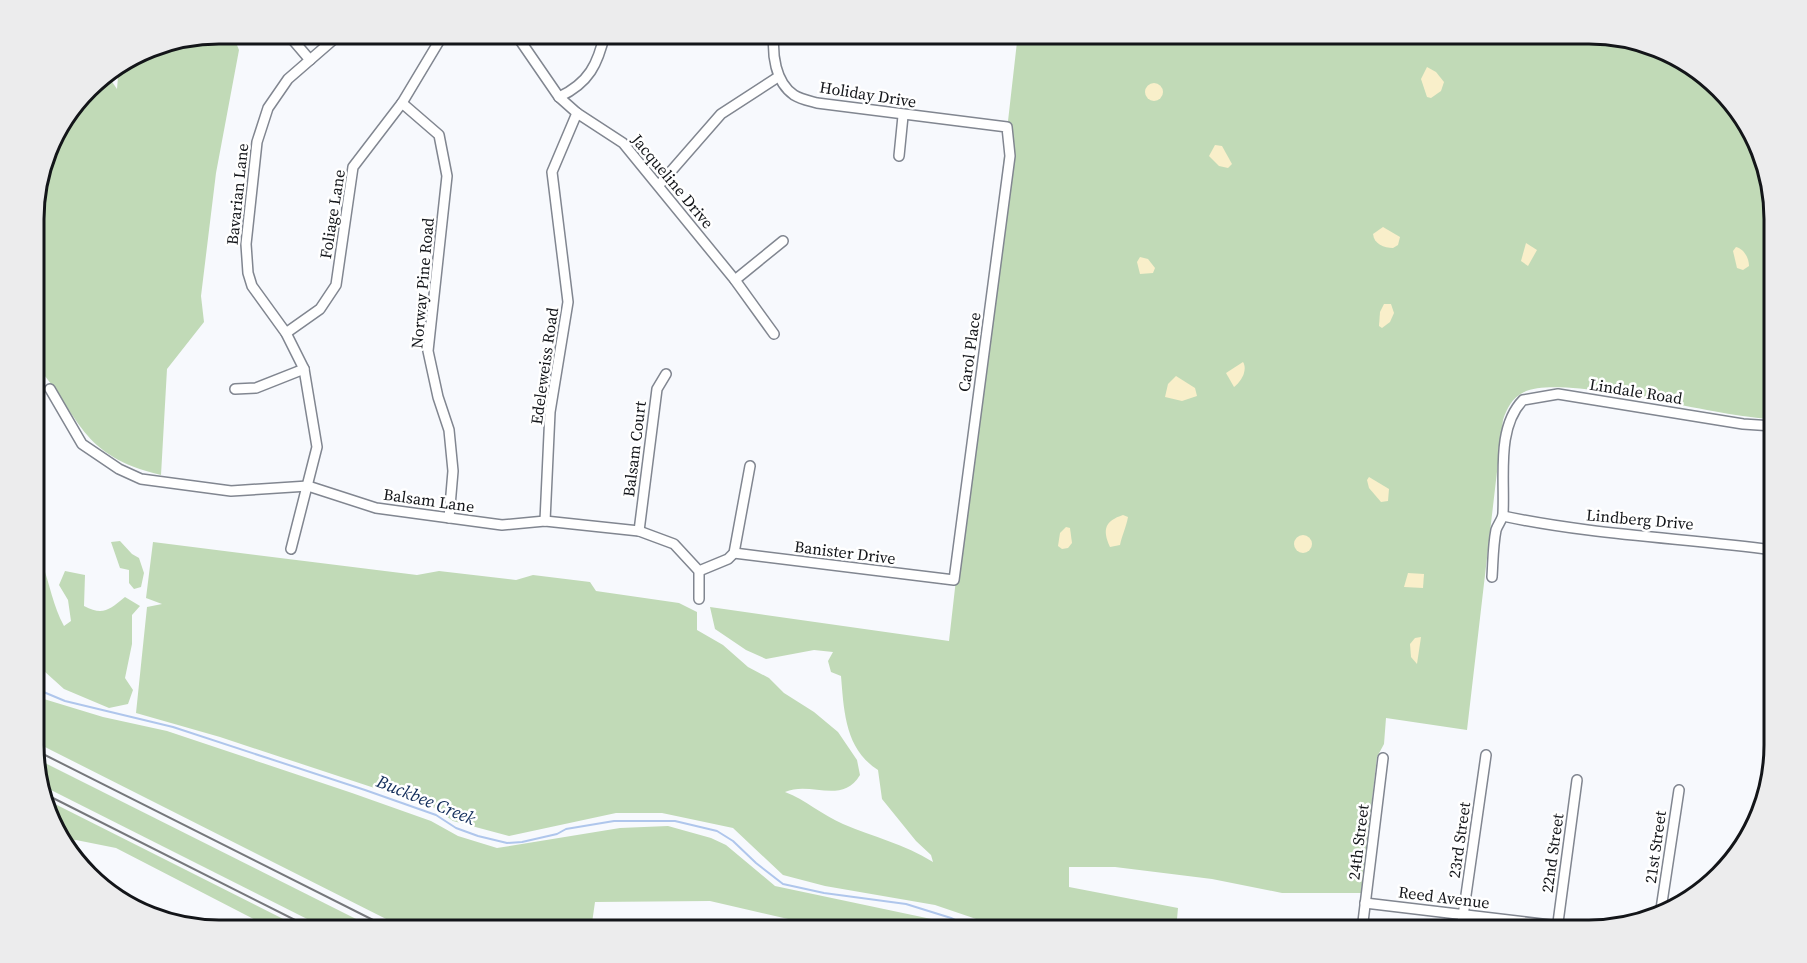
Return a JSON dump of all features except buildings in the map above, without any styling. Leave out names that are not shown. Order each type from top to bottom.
[{"type":"street","points":[[296,44],[310,60]]},
{"type":"street","name":"Bavarian Lane","points":[[291,549],[317,447],[304,369],[286,333],[252,286],[247,267],[246,244],[254,164],[262,123],[280,88],[328,44]]},
{"type":"street","name":"Foliage Lane","points":[[286,333],[320,309],[336,285],[353,167],[402,103],[437,44]]},
{"type":"street","name":"Jacqueline Drive","points":[[523,44],[560,97],[577,113],[623,143],[735,280],[774,334]]},
{"type":"street","points":[[560,97],[578,88],[591,72],[603,44]]},
{"type":"street","points":[[658,185],[721,114],[778,77],[772,44]]},
{"type":"street","name":"Holiday Drive","points":[[778,77],[794,94],[817,104],[1007,127]]},
{"type":"street","name":"Norway Pine Road","points":[[402,103],[439,135],[447,176],[428,351],[438,397],[449,430],[453,471],[449,518]]},
{"type":"street","name":"Edeleweiss Road","points":[[544,521],[550,412],[568,302],[552,172],[577,113]]},
{"type":"street","points":[[899,156],[903,116]]},
{"type":"street","name":"Carol Place","points":[[954,580],[1010,156],[1007,127]]},
{"type":"street","points":[[735,280],[783,241]]},
{"type":"street","points":[[235,389],[256,388],[304,369]]},
{"type":"street","name":"Balsam Court","points":[[639,531],[657,389],[666,374]]},
{"type":"street","name":"Balsam Lane","points":[[50,389],[82,444],[119,469],[141,478],[231,491],[308,486],[376,508],[449,518],[502,525],[544,521],[639,531],[674,544],[699,571]]},
{"type":"street","name":"Lindale Road","points":[[1503,516],[1501,486],[1509,425],[1514,411],[1523,400],[1558,394],[1764,425]]},
{"type":"street","points":[[699,599],[699,571],[728,560],[734,553],[750,465]]},
{"type":"street","points":[[1492,577],[1496,530],[1503,516]]},
{"type":"street","name":"Lindberg Drive","points":[[1503,516],[1627,535],[1695,539],[1764,549]]},
{"type":"street","name":"Banister Drive","points":[[734,553],[954,580]]},
{"type":"street","name":"23rd Street","points":[[1462,919],[1486,755]]},
{"type":"street","name":"24th Street","points":[[1363,919],[1383,758]]},
{"type":"street","name":"22nd Street","points":[[1558,919],[1577,780]]},
{"type":"street","name":"21st Street","points":[[1663,902],[1679,790]]},
{"type":"street","name":"Reed Avenue","points":[[1365,903],[1500,919]]},
{"type":"green space","points":[[237,44],[239,50],[216,173],[201,296],[204,322],[167,369],[161,475],[134,467],[113,457],[97,445],[44,376],[44,207],[49,173],[67,131],[87,103],[111,81],[117,89],[118,75],[121,73],[173,49],[196,45]]},
{"type":"green space","points":[[1017,44],[1611,45],[1634,49],[1686,73],[1720,103],[1734,121],[1758,173],[1762,196],[1764,418],[1573,388],[1544,388],[1524,392],[1513,400],[1503,420],[1467,730],[1386,718],[1384,744],[1377,757],[1361,893],[1282,893],[1212,879],[1115,867],[1069,867],[1069,887],[1178,908],[1177,919],[978,919],[935,905],[825,886],[783,875],[733,828],[662,813],[616,813],[509,836],[453,821],[435,808],[220,737],[136,713],[147,607],[162,604],[146,598],[153,542],[417,575],[439,571],[516,580],[533,575],[590,582],[596,591],[679,603],[697,612],[697,630],[723,645],[748,667],[769,678],[784,693],[814,712],[838,732],[857,760],[860,775],[853,784],[844,789],[826,791],[795,789],[785,792],[843,824],[900,845],[933,862],[931,855],[916,841],[882,799],[878,770],[867,761],[853,740],[845,716],[841,676],[831,672],[828,661],[833,652],[814,650],[766,659],[746,650],[715,629],[710,607],[949,641]]},
{"type":"green space","points":[[120,541],[139,558],[144,573],[141,587],[134,589],[129,583],[129,570],[120,568],[111,542]]},
{"type":"green space","points":[[44,570],[64,626],[71,621],[68,600],[59,585],[65,571],[85,575],[84,606],[96,611],[106,610],[125,597],[140,606],[132,615],[132,644],[125,678],[133,690],[128,704],[109,708],[64,689],[44,671]]},
{"type":"green space","points":[[44,699],[103,717],[167,731],[431,821],[458,836],[497,848],[620,828],[668,826],[711,838],[726,845],[775,886],[934,919],[791,920],[710,901],[595,902],[592,920],[388,920],[44,747]]},
{"type":"green space","points":[[45,763],[358,920],[309,920],[49,789]]},
{"type":"green space","points":[[54,804],[285,920],[256,920],[116,848],[73,841],[67,832]]},
{"type":"sand","points":[[1427,67],[1436,72],[1444,82],[1441,91],[1431,98],[1427,97],[1421,79]]},
{"type":"sand","points":[[1154,83],[1162,88],[1163,92],[1158,100],[1154,101],[1146,96],[1145,92],[1150,84]]},
{"type":"sand","points":[[1215,145],[1222,146],[1232,164],[1228,168],[1219,166],[1209,156]]},
{"type":"sand","points":[[1383,227],[1400,237],[1398,245],[1393,248],[1386,247],[1375,240],[1373,234]]},
{"type":"sand","points":[[1526,243],[1537,250],[1528,266],[1521,261]]},
{"type":"sand","points":[[1736,247],[1744,252],[1748,260],[1749,266],[1743,270],[1737,268],[1733,251]]},
{"type":"sand","points":[[1140,257],[1148,259],[1155,268],[1153,273],[1140,274],[1137,262]]},
{"type":"sand","points":[[1384,304],[1391,304],[1394,313],[1390,322],[1382,328],[1379,326],[1380,312]]},
{"type":"sand","points":[[1243,362],[1245,369],[1243,376],[1234,387],[1226,373]]},
{"type":"sand","points":[[1176,376],[1195,388],[1197,396],[1182,401],[1165,397],[1168,384]]},
{"type":"sand","points":[[1369,477],[1389,489],[1388,501],[1381,502],[1369,488],[1367,480]]},
{"type":"sand","points":[[1123,515],[1128,517],[1120,545],[1110,547],[1106,535],[1107,527],[1112,520]]},
{"type":"sand","points":[[1066,527],[1070,528],[1072,543],[1068,548],[1062,549],[1058,546],[1060,533]]},
{"type":"sand","points":[[1303,535],[1309,538],[1312,544],[1309,550],[1303,553],[1297,550],[1294,544],[1297,538]]},
{"type":"sand","points":[[1408,573],[1424,574],[1423,588],[1404,587]]},
{"type":"sand","points":[[1421,637],[1417,664],[1411,657],[1410,644],[1415,638]]},
{"type":"waterway","name":"Buckbee Creek","points":[[44,692],[65,701],[173,727],[365,790],[436,815],[456,828],[478,836],[507,843],[522,842],[557,834],[566,829],[614,821],[675,821],[717,831],[733,841],[783,884],[824,893],[906,904],[954,919]]},
{"type":"railway","points":[[44,755],[373,920]]},
{"type":"railway","points":[[52,797],[295,920]]}]
